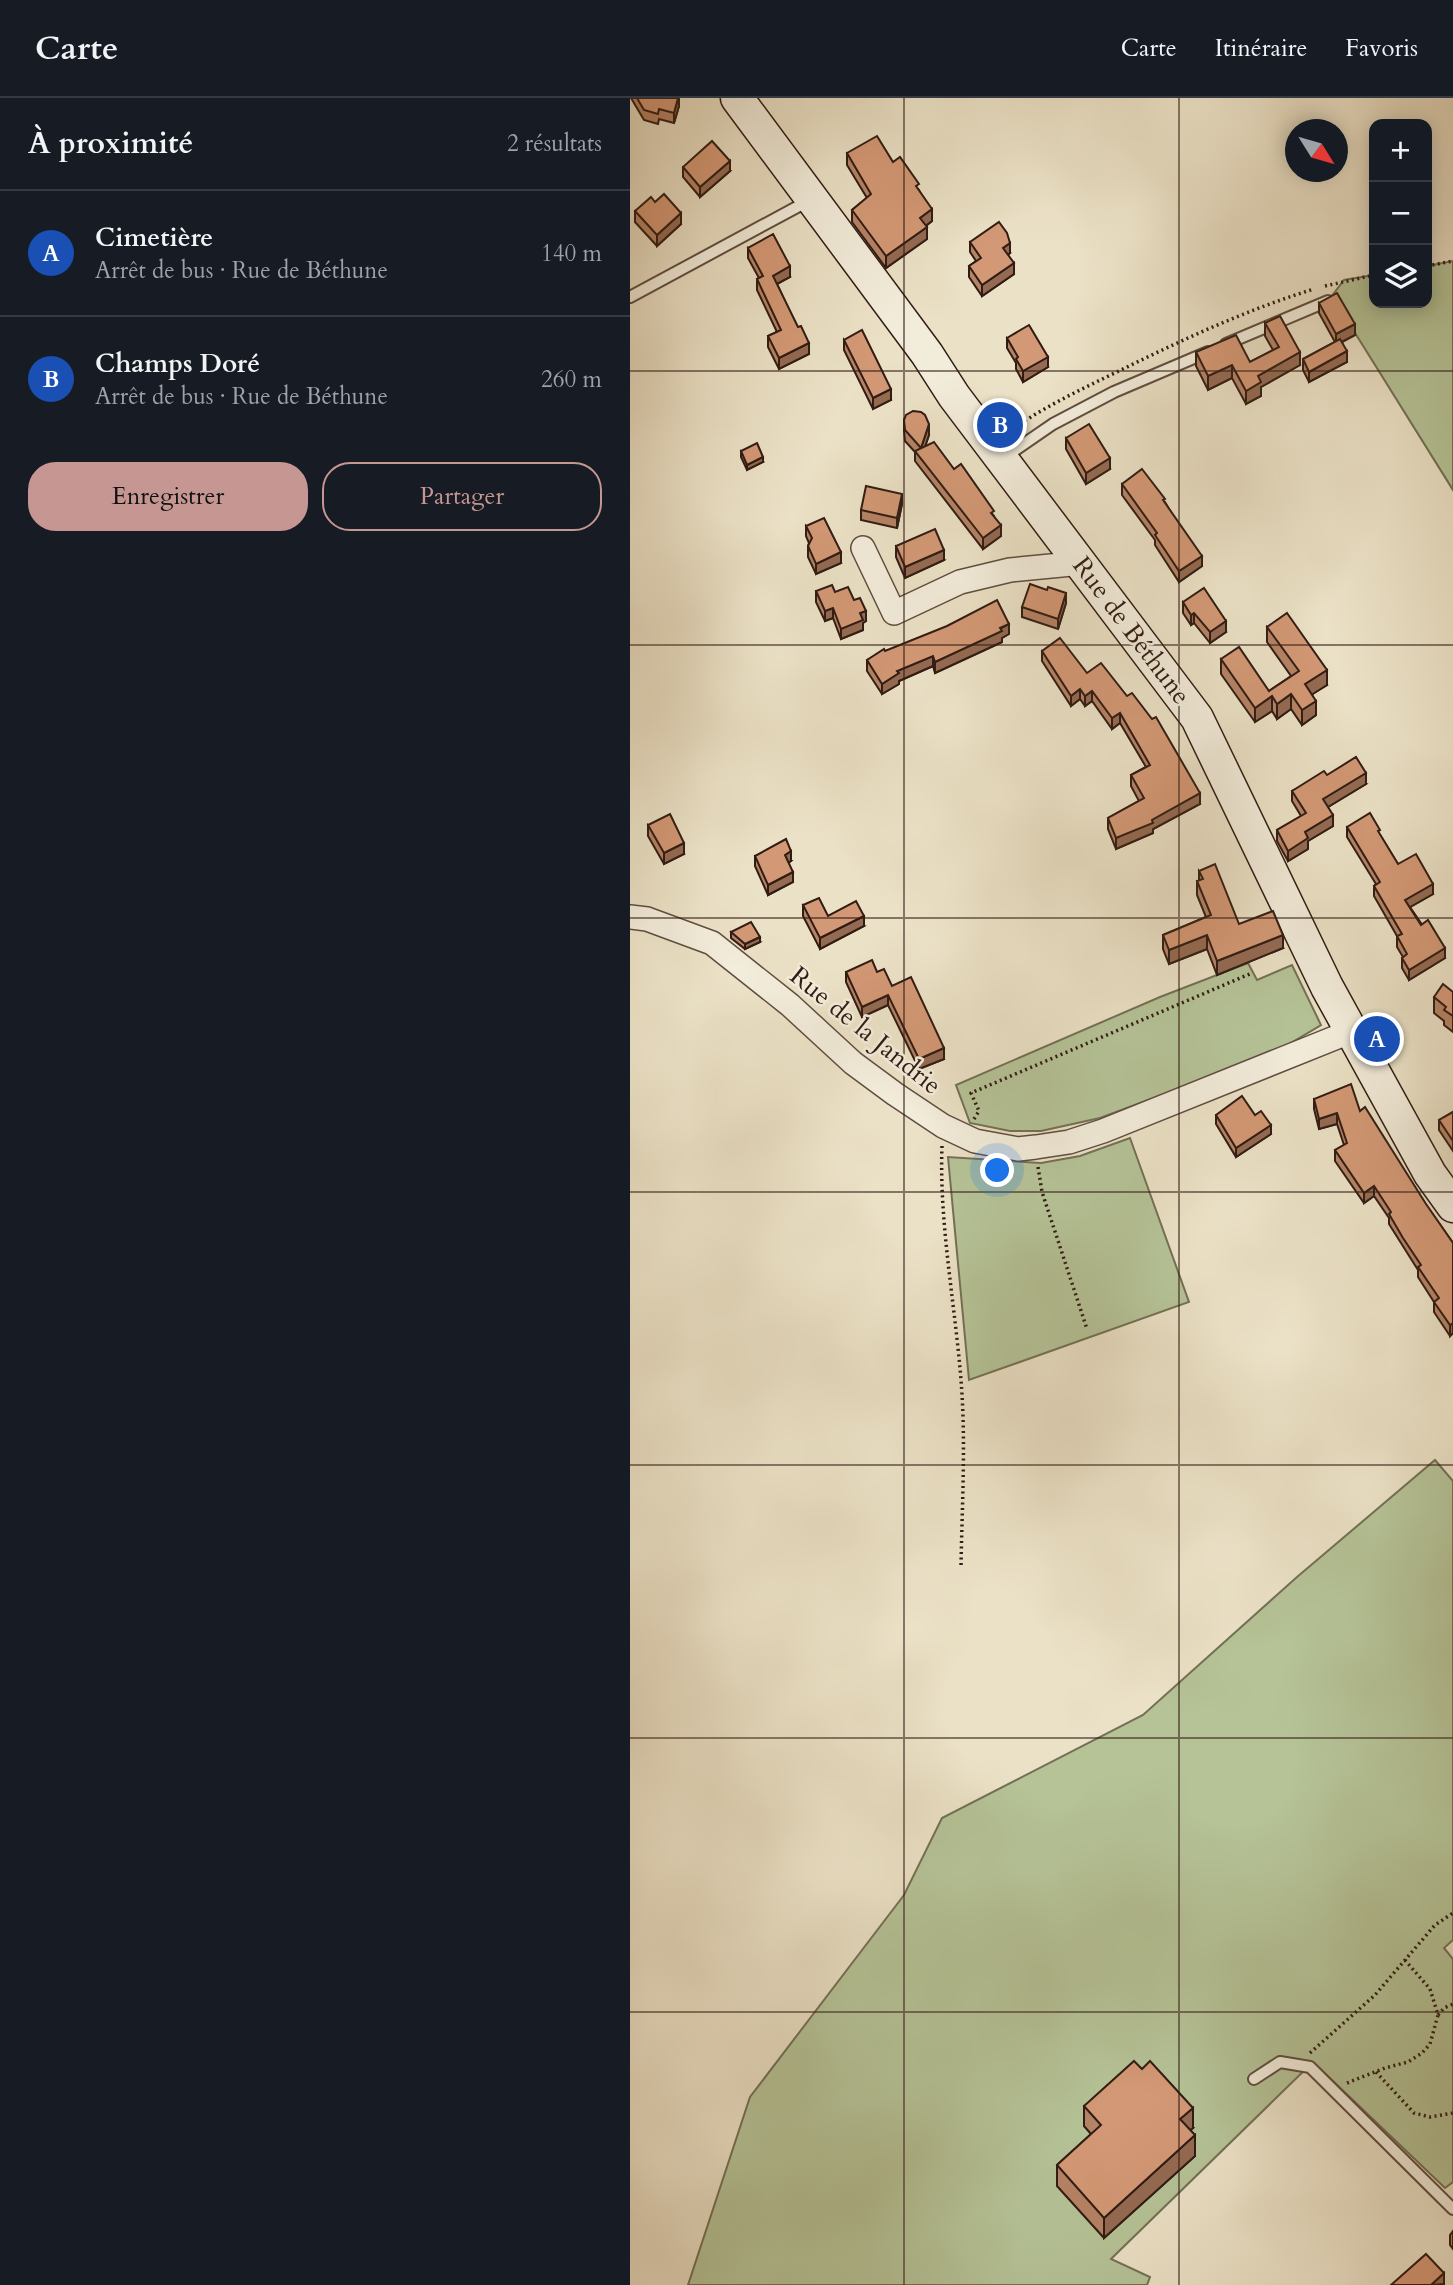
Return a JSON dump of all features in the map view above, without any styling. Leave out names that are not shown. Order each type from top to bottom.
[{"type":"street","name":"Rue de Béthune","points":[[737,98],[927,354],[954,396],[1197,718],[1327,987],[1430,1174],[1453,1206]]},
{"type":"street","points":[[863,548],[894,613],[960,582],[1010,570],[1082,563]]},
{"type":"street","name":"Rue de la Jandrie","points":[[630,916],[647,919],[712,943],[790,1005],[853,1063],[943,1126],[975,1141],[1018,1149],[1069,1142],[1103,1130],[1352,1031]]},
{"type":"lane","points":[[630,297],[813,199]]},
{"type":"lane","points":[[1003,458],[1053,424],[1114,392],[1328,301]]},
{"type":"lane","points":[[1254,2079],[1280,2062],[1310,2067],[1453,2209]]},
{"type":"path","points":[[1432,265],[1453,261]]},
{"type":"path","points":[[979,1111],[971,1093],[1252,973]]},
{"type":"path","points":[[943,1126],[941,1161],[964,1436],[961,1567]]},
{"type":"path","points":[[1036,1147],[1042,1192],[1087,1329]]},
{"type":"path","points":[[1297,2065],[1375,1995],[1435,1925],[1453,1913]]},
{"type":"path","points":[[1332,2088],[1375,2071],[1408,2062],[1422,2053],[1430,2043],[1438,2015],[1430,1989],[1404,1959]]},
{"type":"path","points":[[1438,2015],[1453,2004]]},
{"type":"path","points":[[1375,2071],[1413,2113],[1430,2117],[1453,2113]]},
{"type":"green space","points":[[1453,261],[1453,490],[1337,304],[1328,301],[1344,280],[1369,276],[1369,308],[1432,308],[1432,265]]},
{"type":"green space","points":[[1248,963],[1257,980],[1292,965],[1321,1025],[1274,1053],[1100,1118],[1041,1131],[1010,1131],[970,1123],[956,1085],[1160,997]]},
{"type":"green space","points":[[1130,1138],[1189,1302],[969,1380],[948,1157],[1041,1163],[1080,1156]]},
{"type":"green space","points":[[1435,1460],[1453,1481],[1453,1940],[1444,1948],[1453,1959],[1453,2182],[1445,2188],[1313,2062],[1111,2259],[1150,2277],[1147,2285],[688,2285],[750,2097],[904,1895],[942,1818],[1143,1715],[1297,1577]]},
{"type":"building","points":[[637,98],[678,98],[674,113],[659,109],[658,114],[644,110]]},
{"type":"building","points":[[877,136],[893,162],[900,157],[932,209],[920,218],[927,227],[886,256],[852,210],[871,194],[847,153]]},
{"type":"building","points":[[712,141],[730,161],[700,187],[683,167]]},
{"type":"building","points":[[664,194],[681,213],[657,235],[635,211],[651,197],[655,202]]},
{"type":"building","points":[[999,222],[1010,243],[1003,248],[1014,263],[982,285],[969,266],[981,258],[970,242]]},
{"type":"building","points":[[773,234],[790,266],[773,276],[798,327],[801,326],[809,343],[779,358],[768,336],[781,330],[757,279],[763,276],[748,248]]},
{"type":"building","points":[[1337,293],[1355,324],[1336,334],[1319,303]]},
{"type":"building","points":[[1280,316],[1300,352],[1258,376],[1261,382],[1246,391],[1232,365],[1208,376],[1196,352],[1236,335],[1250,362],[1279,347],[1265,323]]},
{"type":"building","points":[[1029,325],[1048,357],[1023,371],[1007,338]]},
{"type":"building","points":[[862,330],[891,389],[873,398],[844,340]]},
{"type":"building","points":[[1340,339],[1347,351],[1309,372],[1303,359]]},
{"type":"building","points":[[913,411],[925,415],[929,424],[921,448],[905,430],[906,415]]},
{"type":"building","points":[[1089,424],[1110,458],[1086,473],[1066,438]]},
{"type":"building","points":[[934,442],[954,469],[961,464],[994,511],[991,513],[1001,525],[983,538],[915,451]]},
{"type":"building","points":[[757,443],[763,457],[747,465],[741,451]]},
{"type":"building","points":[[1142,469],[1202,556],[1179,571],[1155,535],[1157,533],[1122,484]]},
{"type":"building","points":[[866,486],[902,494],[897,518],[861,510]]},
{"type":"building","points":[[824,518],[841,552],[816,564],[808,546],[812,538],[806,526]]},
{"type":"building","points":[[935,529],[944,550],[905,567],[896,546]]},
{"type":"building","points":[[1030,584],[1066,593],[1058,619],[1022,607]]},
{"type":"building","points":[[832,585],[835,592],[848,587],[854,600],[860,598],[866,611],[860,613],[863,620],[841,629],[833,608],[825,611],[816,591]]},
{"type":"building","points":[[1204,588],[1226,621],[1210,632],[1194,613],[1191,615],[1183,602]]},
{"type":"building","points":[[997,600],[1009,624],[1000,628],[1002,631],[935,662],[933,656],[897,671],[899,673],[882,684],[867,660],[884,649],[885,651],[947,626]]},
{"type":"building","points":[[1287,613],[1327,670],[1305,684],[1316,701],[1302,710],[1291,694],[1277,704],[1272,696],[1255,708],[1221,659],[1239,647],[1269,691],[1299,671],[1267,627]]},
{"type":"building","points":[[1060,638],[1087,673],[1101,663],[1127,696],[1132,693],[1152,719],[1156,717],[1200,793],[1152,820],[1153,823],[1116,838],[1108,818],[1144,798],[1131,775],[1150,765],[1120,713],[1112,718],[1092,691],[1085,696],[1080,689],[1071,696],[1042,651]]},
{"type":"building","points":[[1356,757],[1366,773],[1323,799],[1333,815],[1305,832],[1308,838],[1288,851],[1277,830],[1306,813],[1292,791],[1324,771],[1327,775]]},
{"type":"building","points":[[1370,813],[1398,864],[1416,854],[1433,884],[1405,900],[1421,925],[1428,920],[1445,948],[1409,970],[1402,958],[1407,954],[1397,936],[1402,934],[1374,886],[1380,882],[1347,827]]},
{"type":"building","points":[[670,814],[684,843],[664,853],[648,825]]},
{"type":"building","points":[[786,839],[791,851],[785,855],[793,872],[768,885],[755,856]]},
{"type":"building","points":[[1215,864],[1239,924],[1273,911],[1283,935],[1217,961],[1207,935],[1169,950],[1163,935],[1211,915],[1197,881],[1203,879],[1199,871]]},
{"type":"building","points":[[819,898],[828,916],[856,901],[864,916],[820,938],[803,905]]},
{"type":"building","points":[[751,922],[760,937],[745,944],[731,932]]},
{"type":"building","points":[[872,960],[877,972],[884,969],[892,986],[911,977],[944,1048],[919,1059],[888,995],[862,1007],[846,972]]},
{"type":"building","points":[[1443,984],[1453,992],[1453,1016],[1444,1010],[1446,1007],[1434,997]]},
{"type":"building","points":[[1351,1084],[1360,1111],[1365,1107],[1453,1243],[1453,1323],[1450,1325],[1434,1302],[1439,1298],[1418,1267],[1421,1265],[1374,1186],[1364,1193],[1335,1150],[1347,1143],[1337,1113],[1319,1119],[1314,1099]]},
{"type":"building","points":[[1242,1096],[1255,1115],[1261,1111],[1271,1125],[1236,1148],[1216,1115]]},
{"type":"building","points":[[1453,1112],[1453,1141],[1439,1120]]},
{"type":"building","points":[[1134,2061],[1142,2069],[1150,2061],[1193,2108],[1180,2119],[1195,2135],[1104,2218],[1057,2165],[1101,2125],[1084,2106]]},
{"type":"building","points":[[1426,2254],[1444,2273],[1431,2285],[1391,2285]]},
{"type":"place","name":"Champs Doré","points":[[1000,425]]},
{"type":"place","name":"Cimetière","points":[[1377,1039]]}]
